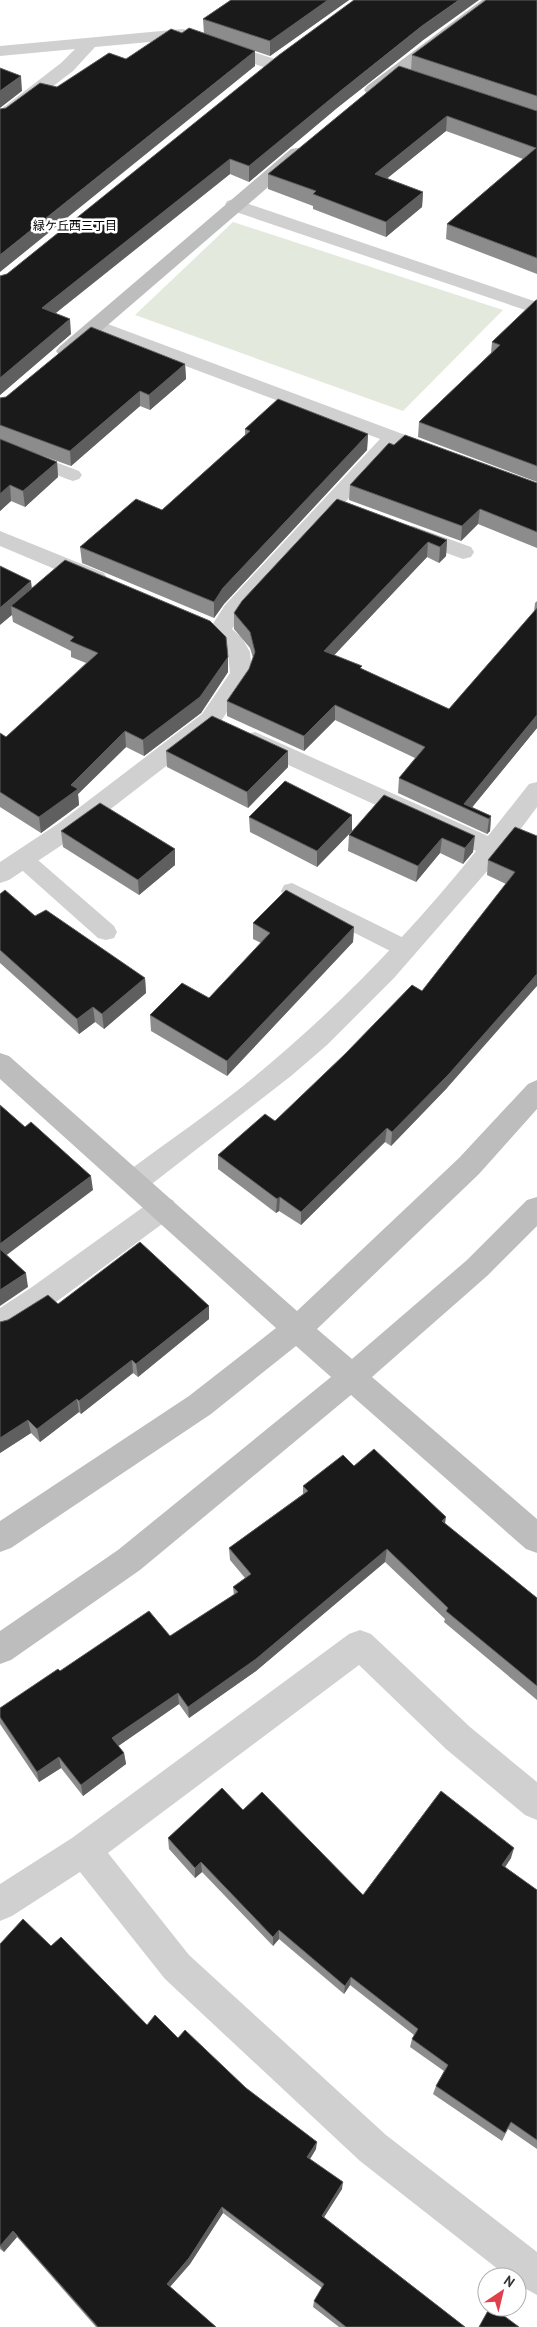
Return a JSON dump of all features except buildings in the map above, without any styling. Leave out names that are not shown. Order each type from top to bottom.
[{"type":"street","points":[[357,103],[395,72],[493,0]]},
{"type":"street","points":[[183,34],[198,24]]},
{"type":"street","points":[[0,51],[183,34],[272,64]]},
{"type":"street","points":[[0,118],[67,67],[90,43]]},
{"type":"street","points":[[257,76],[287,54]]},
{"type":"street","points":[[395,72],[413,78]]},
{"type":"street","points":[[52,363],[97,326],[234,205],[311,142]]},
{"type":"street","points":[[234,205],[533,301]]},
{"type":"street","points":[[97,326],[429,451]]},
{"type":"street","points":[[0,874],[225,726],[241,673],[239,652],[234,643],[211,626],[233,610],[343,507],[394,438]]},
{"type":"street","points":[[398,528],[463,552]]},
{"type":"street","points":[[0,538],[119,588]]},
{"type":"street","points":[[225,726],[493,848]]},
{"type":"street","points":[[134,1182],[282,1070],[362,995],[442,910],[493,848],[537,790]]},
{"type":"street","points":[[0,1063],[297,1329],[537,1539]]},
{"type":"street","points":[[0,1538],[200,1405],[297,1329],[469,1166],[537,1091]]},
{"type":"street","points":[[0,1323],[42,1296],[163,1208]]},
{"type":"street","points":[[0,1649],[129,1560],[352,1377],[477,1268],[537,1208]]},
{"type":"street","points":[[0,1904],[84,1850],[360,1645],[458,1738],[537,1803]]},
{"type":"street","points":[[84,1850],[177,1967],[373,2148],[537,2276]]},
{"type":"lane","points":[[0,446],[73,475]]},
{"type":"lane","points":[[23,859],[106,932]]},
{"type":"lane","points":[[292,892],[406,949]]},
{"type":"shaded area","points":[[233,222],[503,310],[403,411],[135,315]]},
{"type":"district","name":"緑ケ丘西三丁目","points":[[75,225]]}]
